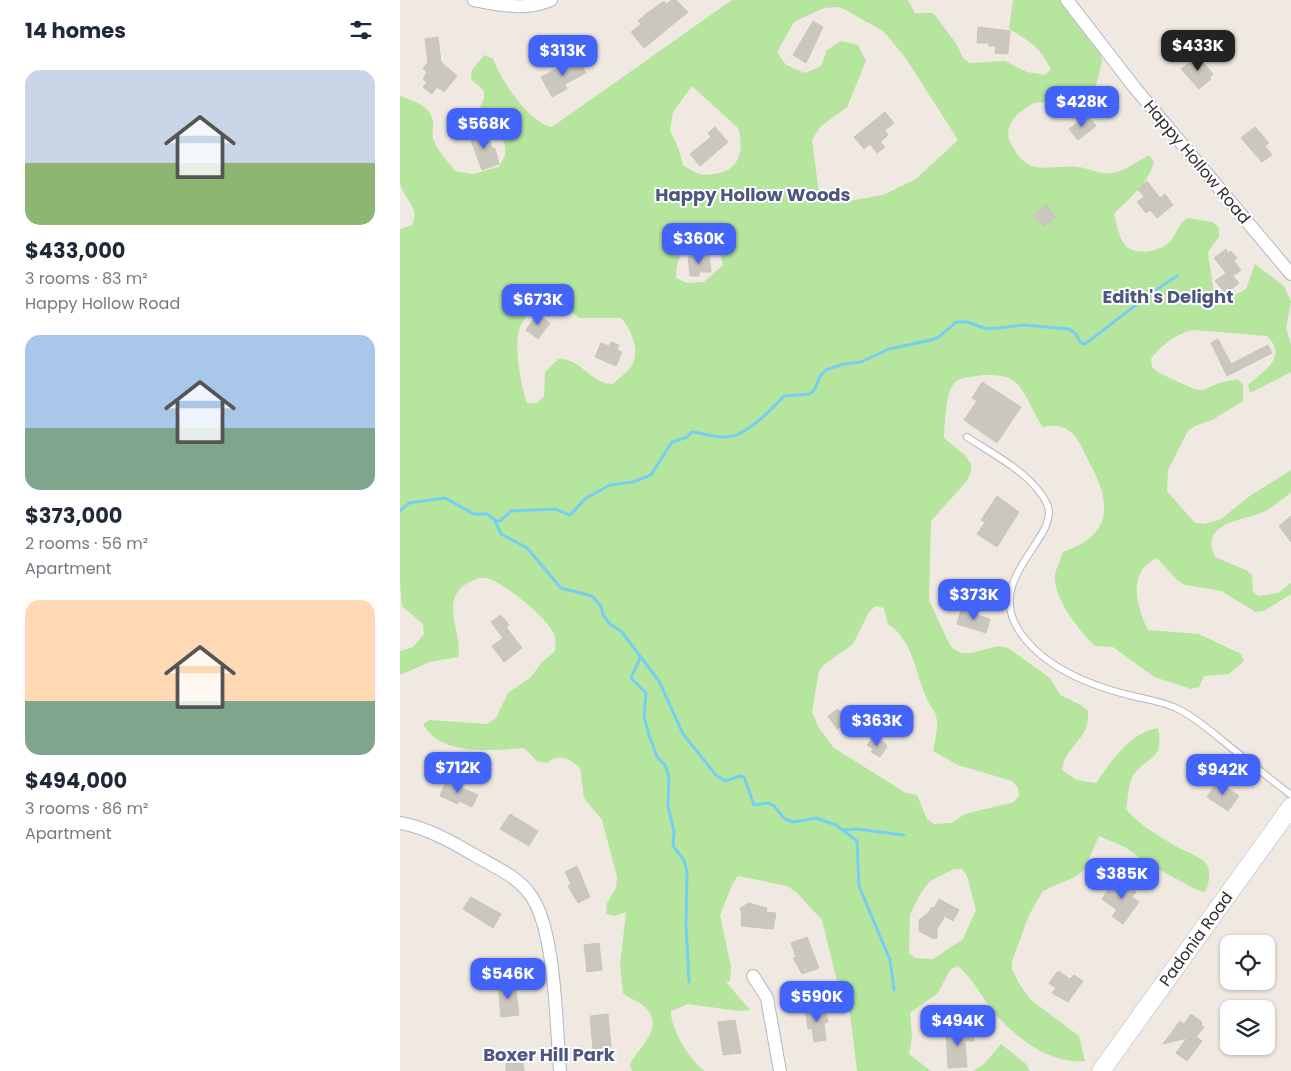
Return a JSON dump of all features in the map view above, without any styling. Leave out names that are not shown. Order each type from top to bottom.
[{"type":"main road","name":"Padonia Road","points":[[1101,1071],[1291,807]]},
{"type":"street","points":[[474,0],[513,7],[528,7],[551,0]]},
{"type":"street","name":"Happy Hollow Road","points":[[1067,0],[1135,88],[1291,274]]},
{"type":"street","points":[[400,823],[423,829],[445,838],[514,878],[529,892],[538,905],[548,937],[560,1071]]},
{"type":"street","points":[[753,976],[767,998],[780,1071]]},
{"type":"lane","points":[[967,437],[1030,482],[1048,506],[1050,517],[1046,526],[1021,566],[1010,589],[1012,615],[1026,638],[1038,651],[1074,675],[1116,692],[1180,710],[1203,725],[1291,795]]},
{"type":"green space","points":[[732,0],[908,0],[915,13],[933,13],[956,43],[963,58],[970,63],[1005,61],[1027,72],[1045,75],[1051,69],[1042,55],[1029,41],[1009,29],[1013,0],[1066,0],[1101,53],[1102,62],[1096,85],[1088,88],[1084,101],[1079,108],[1066,110],[1041,103],[1031,105],[1017,115],[1010,125],[1008,134],[1014,149],[1027,164],[1035,167],[1078,167],[1108,173],[1131,166],[1149,155],[1154,162],[1147,177],[1138,190],[1114,214],[1120,235],[1126,246],[1137,251],[1150,251],[1163,247],[1168,243],[1180,225],[1188,218],[1213,222],[1219,228],[1219,237],[1208,252],[1214,293],[1226,297],[1246,289],[1255,264],[1284,286],[1291,302],[1286,328],[1291,344],[1291,372],[1250,393],[1248,385],[1272,363],[1275,357],[1276,350],[1267,336],[1193,330],[1169,341],[1151,359],[1152,367],[1159,373],[1194,389],[1203,390],[1219,383],[1237,379],[1243,384],[1243,401],[1212,420],[1195,426],[1188,431],[1168,470],[1167,491],[1195,523],[1204,524],[1221,519],[1251,495],[1291,470],[1291,492],[1288,495],[1263,512],[1234,521],[1217,530],[1213,537],[1212,546],[1215,557],[1246,570],[1252,575],[1253,592],[1259,596],[1278,593],[1291,583],[1291,594],[1264,611],[1256,612],[1221,591],[1185,585],[1177,580],[1157,558],[1141,571],[1138,580],[1138,600],[1148,630],[1199,634],[1241,654],[1244,661],[1229,674],[1204,676],[1199,687],[1191,689],[1154,677],[1113,647],[1095,646],[1069,615],[1059,597],[1055,576],[1063,552],[1080,545],[1092,536],[1100,526],[1104,515],[1104,502],[1096,475],[1075,436],[1062,427],[1043,427],[1023,391],[1014,381],[1008,378],[984,375],[961,379],[950,390],[945,416],[944,438],[965,455],[971,464],[971,472],[966,482],[931,521],[929,600],[947,639],[952,648],[961,653],[971,653],[998,646],[1008,648],[1050,678],[1060,695],[1081,705],[1088,711],[1088,721],[1082,736],[1067,755],[1062,770],[1077,780],[1096,783],[1122,749],[1139,735],[1158,728],[1159,747],[1154,757],[1134,774],[1129,786],[1126,809],[1150,830],[1201,859],[1207,865],[1209,871],[1205,892],[1197,890],[1147,863],[1125,847],[1099,836],[1084,870],[1077,876],[1043,891],[1029,915],[1012,961],[1012,969],[1020,985],[1031,1000],[1079,1036],[1085,1061],[1061,1059],[1049,1055],[1026,1042],[998,1017],[958,966],[950,970],[938,993],[910,1013],[912,1037],[909,1054],[931,1071],[857,1071],[850,1013],[839,989],[822,920],[796,892],[787,886],[738,876],[733,883],[720,915],[731,967],[730,981],[726,982],[750,1010],[739,1011],[688,1004],[671,1011],[677,1035],[682,1044],[693,1060],[705,1071],[632,1071],[630,1064],[650,1034],[652,1019],[648,1011],[640,1003],[623,993],[620,965],[626,912],[615,916],[606,914],[607,903],[616,888],[617,877],[602,820],[584,798],[580,768],[564,758],[556,758],[547,763],[537,761],[524,748],[483,750],[454,747],[431,735],[423,724],[430,720],[487,724],[496,718],[508,693],[531,677],[542,662],[555,651],[556,643],[549,625],[532,608],[499,583],[479,578],[463,586],[455,597],[453,614],[459,649],[458,657],[430,662],[400,675],[400,651],[413,647],[424,634],[423,624],[402,606],[400,582],[400,229],[412,225],[414,213],[400,183],[400,96],[416,102],[429,111],[432,116],[433,136],[436,145],[455,171],[473,174],[498,167],[504,158],[504,143],[501,136],[480,107],[484,99],[484,91],[471,79],[472,70],[484,55],[493,59],[509,89],[525,109],[543,124],[552,127]],"holes":[[[840,7],[883,31],[905,57],[958,140],[916,179],[883,195],[832,204],[819,193],[812,140],[821,126],[847,107],[866,61],[858,45],[841,41],[827,50],[821,66],[805,73],[786,65],[777,52],[794,22],[824,8]],[[692,86],[738,128],[741,145],[738,159],[728,170],[721,173],[706,175],[698,173],[683,165],[678,147],[670,131],[673,112]],[[694,245],[720,252],[723,265],[704,282],[687,283],[676,278],[679,258]],[[544,302],[560,302],[579,318],[621,318],[629,329],[634,341],[635,355],[631,367],[613,384],[598,380],[573,362],[558,359],[545,372],[544,396],[537,403],[527,403],[519,365],[518,334],[524,320]],[[876,606],[884,608],[888,624],[897,631],[909,649],[923,689],[935,714],[937,729],[933,751],[958,765],[1012,781],[1018,788],[1019,796],[1014,802],[965,814],[951,823],[934,824],[927,819],[917,795],[906,793],[834,748],[819,728],[812,712],[819,671],[825,664],[853,644],[869,612]],[[954,869],[962,869],[967,876],[976,910],[963,939],[933,959],[915,958],[909,953],[910,915],[919,896],[930,881]]]},
{"type":"green space","points":[[1001,1044],[1026,1064],[1030,1071],[973,1071],[983,1065]]},
{"type":"building","points":[[676,0],[688,12],[644,48],[631,32],[641,24],[638,21],[646,14],[664,1],[666,4]]},
{"type":"building","points":[[813,21],[823,27],[806,63],[793,55]]},
{"type":"building","points":[[978,27],[1010,31],[1008,54],[995,53],[996,46],[989,46],[989,43],[977,43]]},
{"type":"building","points":[[438,37],[441,62],[457,76],[444,92],[437,87],[432,94],[423,87],[427,82],[423,79],[427,72],[423,69],[428,62],[425,39]]},
{"type":"building","points":[[1198,56],[1213,74],[1210,77],[1211,79],[1199,89],[1181,69]]},
{"type":"building","points":[[577,58],[586,73],[565,84],[567,89],[552,97],[541,77]]},
{"type":"building","points":[[885,112],[894,123],[885,130],[888,135],[880,142],[885,147],[877,153],[870,144],[864,149],[854,137]]},
{"type":"building","points":[[1087,115],[1096,126],[1078,140],[1069,129]]},
{"type":"building","points":[[715,127],[728,142],[700,166],[690,154],[711,137],[708,133]]},
{"type":"building","points":[[1255,127],[1269,143],[1265,146],[1272,155],[1262,162],[1241,138]]},
{"type":"building","points":[[485,129],[493,149],[495,148],[499,164],[482,170],[469,135]]},
{"type":"building","points":[[1147,181],[1160,198],[1165,194],[1173,205],[1157,218],[1150,210],[1146,213],[1137,202],[1144,197],[1138,189]]},
{"type":"building","points":[[1046,204],[1056,217],[1044,227],[1033,215]]},
{"type":"building","points":[[1226,249],[1228,253],[1231,251],[1237,258],[1234,261],[1241,270],[1233,276],[1239,283],[1226,294],[1215,281],[1226,273],[1214,258]]},
{"type":"building","points":[[709,255],[711,272],[699,272],[699,276],[690,276],[688,256]]},
{"type":"building","points":[[537,314],[550,323],[538,339],[526,330]]},
{"type":"building","points":[[1218,339],[1231,364],[1268,345],[1272,353],[1227,376],[1211,343]]},
{"type":"building","points":[[611,342],[619,345],[617,350],[622,352],[616,366],[595,357],[601,343],[609,346]]},
{"type":"building","points":[[982,382],[1021,407],[997,443],[964,420],[977,401],[972,398]]},
{"type":"building","points":[[997,496],[1019,512],[997,547],[977,534],[985,522],[981,520]]},
{"type":"building","points":[[1291,516],[1291,542],[1279,526]]},
{"type":"building","points":[[961,610],[990,619],[986,633],[957,624]]},
{"type":"building","points":[[501,615],[509,625],[506,627],[522,648],[504,662],[492,646],[503,638],[491,622]]},
{"type":"building","points":[[838,709],[848,722],[837,729],[828,716]]},
{"type":"building","points":[[872,738],[877,742],[879,739],[886,744],[887,747],[880,757],[871,752],[873,749],[867,745]]},
{"type":"building","points":[[1218,781],[1239,796],[1228,811],[1207,797]]},
{"type":"building","points":[[455,782],[463,785],[462,788],[478,795],[472,807],[459,801],[458,804],[440,796],[445,783],[453,786]]},
{"type":"building","points":[[510,814],[538,831],[529,846],[500,829]]},
{"type":"building","points":[[577,866],[590,897],[578,903],[568,886],[571,884],[565,872]]},
{"type":"building","points":[[1124,879],[1135,887],[1133,890],[1136,892],[1132,897],[1139,902],[1123,924],[1112,916],[1117,910],[1102,899],[1114,882],[1119,886]]},
{"type":"building","points":[[471,897],[501,914],[493,928],[463,909]]},
{"type":"building","points":[[939,899],[959,910],[953,921],[945,916],[937,929],[937,938],[934,939],[919,931],[919,920],[932,907],[934,908]]},
{"type":"building","points":[[749,903],[767,908],[766,912],[776,913],[773,929],[741,926],[742,914],[740,908]]},
{"type":"building","points":[[807,937],[819,968],[802,974],[793,958],[796,957],[791,943]]},
{"type":"building","points":[[599,943],[602,970],[587,972],[584,945]]},
{"type":"building","points":[[1058,971],[1070,979],[1074,975],[1083,981],[1068,1002],[1052,993],[1056,988],[1049,983]]},
{"type":"building","points":[[515,982],[519,1015],[501,1017],[498,984]]},
{"type":"building","points":[[819,1007],[820,1014],[826,1012],[828,1022],[824,1023],[826,1040],[814,1042],[812,1028],[808,1029],[805,1009]]},
{"type":"building","points":[[608,1014],[611,1047],[593,1049],[590,1016]]},
{"type":"building","points":[[1191,1014],[1202,1022],[1201,1025],[1204,1027],[1196,1037],[1202,1041],[1187,1061],[1176,1053],[1187,1038],[1163,1044],[1180,1021],[1184,1024]]},
{"type":"building","points":[[735,1020],[741,1053],[723,1055],[718,1022]]},
{"type":"building","points":[[973,1028],[974,1041],[965,1041],[967,1067],[948,1068],[946,1030]]},
{"type":"building","points":[[523,1060],[524,1071],[506,1071],[506,1062]]},
{"type":"waterway","points":[[496,521],[500,521],[511,511],[555,509],[570,515],[586,498],[610,485],[633,482],[651,475],[672,442],[687,437],[692,432],[718,437],[727,437],[742,432],[758,421],[784,396],[810,394],[815,389],[820,376],[826,370],[844,364],[861,362],[889,349],[931,340],[939,337],[956,322],[967,322],[987,329],[1024,325],[1069,329],[1076,334],[1080,342],[1085,344],[1142,300],[1177,276]]},
{"type":"waterway","points":[[400,511],[409,503],[445,498],[474,514],[487,514],[494,519],[501,534],[527,548],[561,588],[592,596],[601,606],[603,615],[610,624],[621,631],[659,681],[683,734],[716,775],[725,781],[740,776],[744,777],[754,805],[767,803],[773,805],[785,819],[794,822],[816,818],[836,825],[857,841],[859,886],[890,960],[894,990]]},
{"type":"waterway","points":[[640,658],[631,678],[646,693],[644,716],[648,732],[657,757],[665,765],[669,777],[668,806],[674,832],[673,846],[684,860],[687,872],[686,925],[689,982]]},
{"type":"waterway","points":[[844,830],[856,829],[904,835]]},
{"type":"district","name":"Happy Hollow Woods","points":[[753,194]]},
{"type":"district","name":"Edith's Delight","points":[[1168,296]]},
{"type":"district","name":"Boxer Hill Park","points":[[549,1054]]}]
